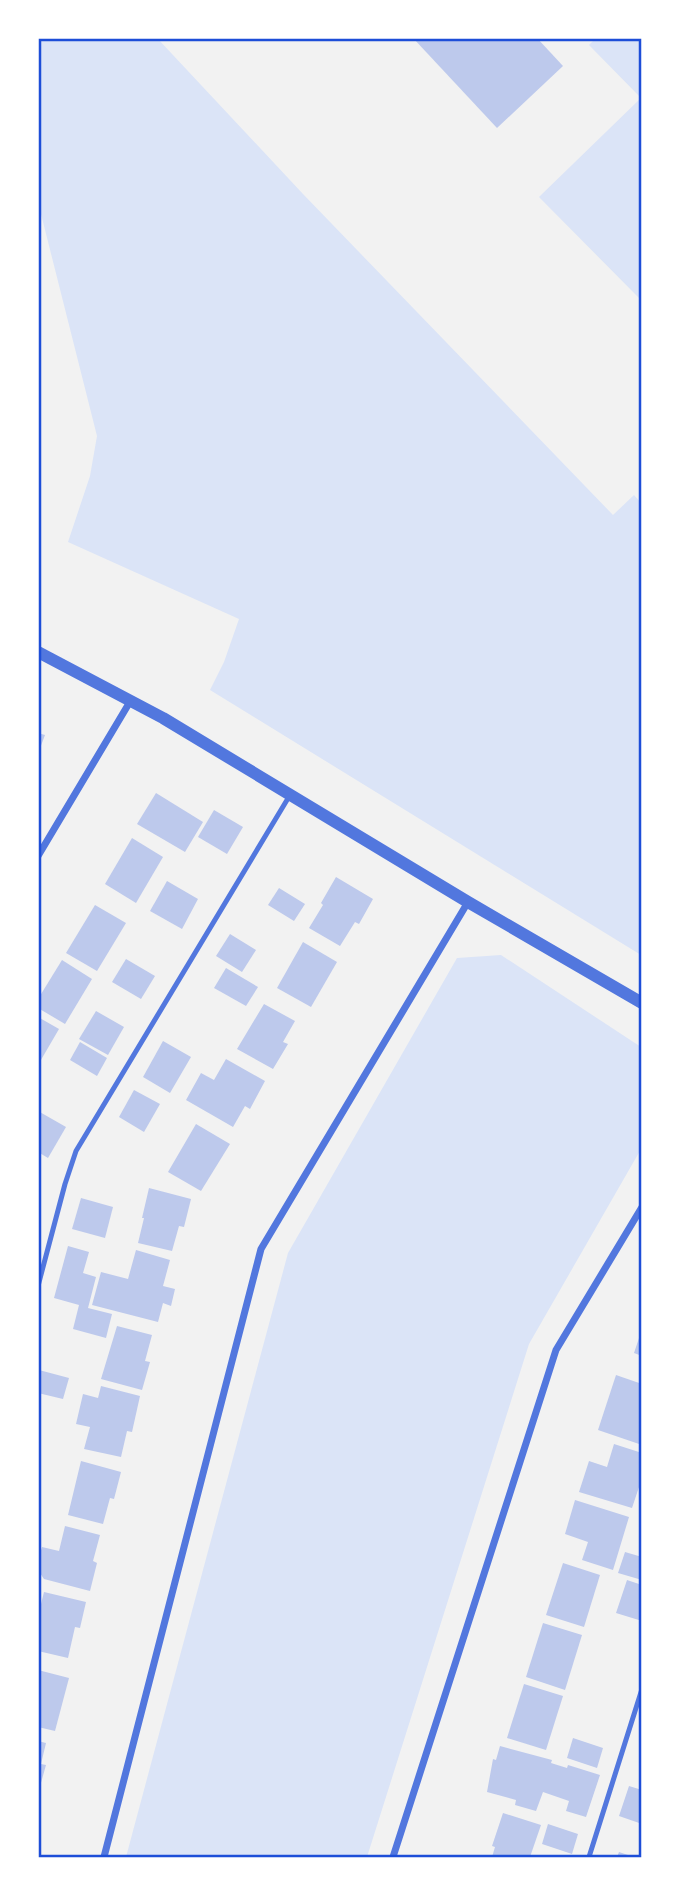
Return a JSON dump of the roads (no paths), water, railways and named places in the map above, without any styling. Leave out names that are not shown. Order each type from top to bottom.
[{"type":"street","points":[[38,652],[131,700],[642,1003]]},
{"type":"street","points":[[39,853],[131,700]]},
{"type":"street","points":[[104,1857],[261,1249],[468,902]]},
{"type":"street","points":[[393,1857],[556,1350],[642,1207]]},
{"type":"lane","points":[[38,1286],[76,1151],[290,795]]},
{"type":"lane","points":[[589,1857],[642,1689]]}]
